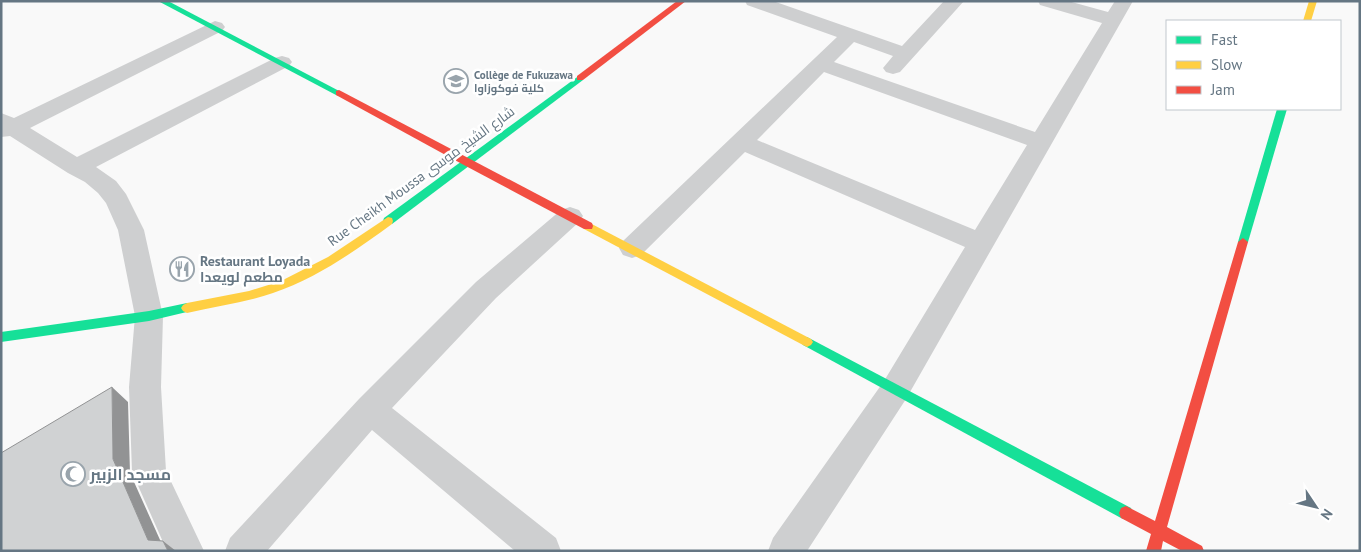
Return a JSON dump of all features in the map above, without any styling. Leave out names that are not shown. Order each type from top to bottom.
[{"type":"street","points":[[162,1],[282,62],[464,162],[632,248],[1197,551]]},
{"type":"street","name":"Rue Cheikh Moussa شارع الشيخ موسى","points":[[1,337],[149,316],[269,290],[305,275],[342,254],[682,1]]},
{"type":"street","points":[[754,1],[906,54]]},
{"type":"street","points":[[878,84],[955,1]]},
{"type":"street","points":[[786,551],[894,390],[1118,11],[1047,1]]},
{"type":"street","points":[[1307,20],[1313,1]]},
{"type":"street","points":[[5,126],[215,28]]},
{"type":"street","points":[[632,248],[850,35]]},
{"type":"street","points":[[76,167],[282,62]]},
{"type":"street","points":[[820,64],[1040,142]]},
{"type":"street","points":[[1153,551],[1282,110]]},
{"type":"street","points":[[5,126],[94,176],[107,187],[117,200],[131,230],[149,316],[145,387],[149,472],[186,551]]},
{"type":"street","points":[[742,142],[981,243]]},
{"type":"street","points":[[243,551],[370,409],[486,290],[570,216]]},
{"type":"street","points":[[370,409],[543,551]]},
{"type":"building","name":"مسجد الزبير","points":[[112,387],[113,459],[148,540],[163,541],[168,551],[1,551],[1,453]]},
{"type":"traffic: fast","points":[[162,1],[339,93]]},
{"type":"traffic: fast","points":[[388,221],[580,78]]},
{"type":"traffic: fast","points":[[1243,242],[1282,110]]},
{"type":"traffic: fast","points":[[1,337],[149,316],[187,308]]},
{"type":"traffic: fast","points":[[807,342],[1126,513]]},
{"type":"traffic: slow","points":[[1307,20],[1313,1]]},
{"type":"traffic: slow","points":[[187,308],[249,295],[285,284],[332,260],[388,221]]},
{"type":"traffic: slow","points":[[588,226],[807,342]]},
{"type":"traffic: jam","points":[[580,78],[682,1]]},
{"type":"traffic: jam","points":[[339,93],[588,226]]},
{"type":"traffic: jam","points":[[1153,551],[1243,242]]},
{"type":"traffic: jam","points":[[1126,513],[1197,551]]},
{"type":"place","name":"Collège de Fukuzawa كلية فوكوزاوا","points":[[456,81]]},
{"type":"place","name":"Restaurant Loyada مطعم لويعدا","points":[[182,269]]},
{"type":"place","name":"مسجد الزبير","points":[[73,474]]}]
